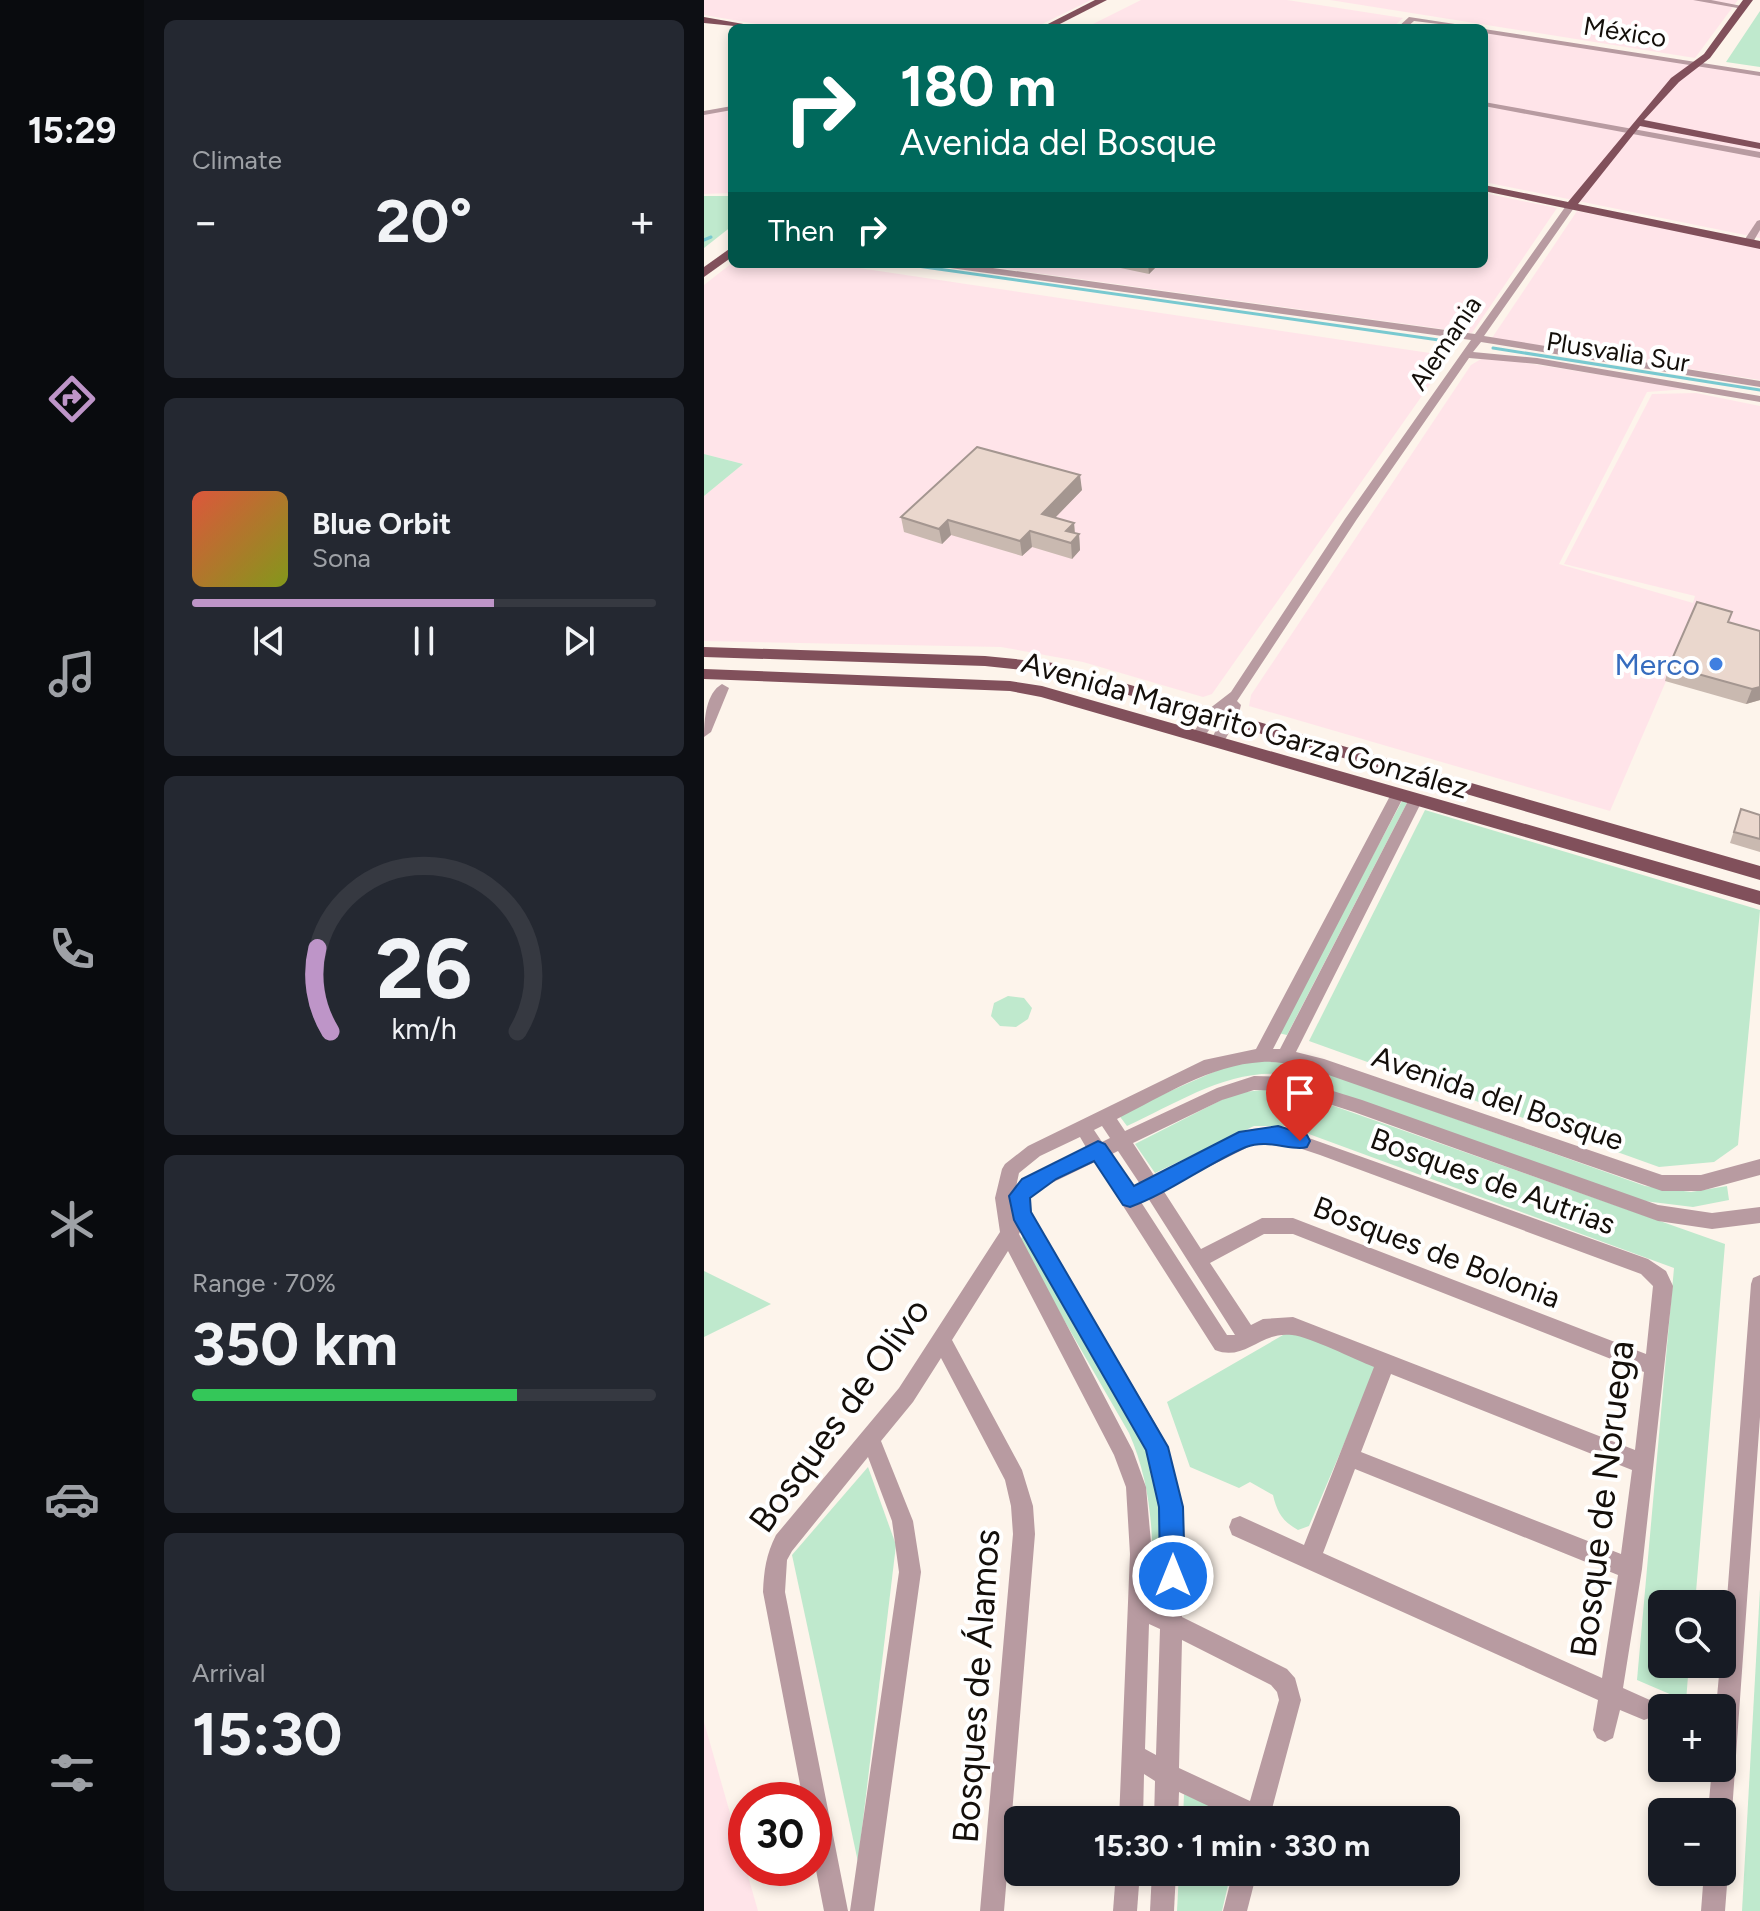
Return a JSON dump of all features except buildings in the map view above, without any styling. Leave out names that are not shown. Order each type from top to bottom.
[{"type":"main road","name":"Alemania","points":[[1571,205],[1675,80],[1707,56],[1745,2]]},
{"type":"main road","points":[[1055,24],[1105,4]]},
{"type":"main road","points":[[1072,24],[1105,4]]},
{"type":"main road","points":[[704,20],[728,24]]},
{"type":"main road","points":[[1633,127],[1760,146]]},
{"type":"main road","points":[[1488,189],[1754,244]]},
{"type":"main road","points":[[704,256],[728,244]]},
{"type":"main road","points":[[704,273],[728,245]]},
{"type":"main road","name":"Avenida Margarito Garza González","points":[[704,652],[1031,664],[1082,674],[1756,869]]},
{"type":"main road","name":"Avenida Margarito Garza González","points":[[704,674],[1010,686],[1042,692],[1760,898]]},
{"type":"main road","points":[[1516,830],[1499,817],[1500,810],[1514,808],[1588,829],[1612,827]]},
{"type":"main road","points":[[1581,849],[1598,845],[1647,855],[1662,842]]},
{"type":"street","points":[[1697,0],[1745,2]]},
{"type":"street","points":[[1406,24],[1412,19],[1443,24]]},
{"type":"street","name":"México","points":[[1488,32],[1760,74]]},
{"type":"street","points":[[1488,95],[1760,155]]},
{"type":"street","points":[[1488,105],[1633,127]]},
{"type":"street","points":[[704,113],[728,109]]},
{"type":"street","name":"Alemania","points":[[1198,736],[1222,715],[1351,519],[1571,205]]},
{"type":"street","points":[[1754,244],[1760,223]]},
{"type":"street","points":[[972,268],[1478,338],[1647,363],[1760,384]]},
{"type":"street","name":"Plusvalia Sur","points":[[1468,355],[1537,361],[1760,399]]},
{"type":"street","points":[[704,732],[708,714],[722,688]]},
{"type":"street","name":"Alemania","points":[[1217,742],[1222,715]]},
{"type":"street","points":[[1261,1055],[1406,798]]},
{"type":"street","points":[[1285,1056],[1406,798]]},
{"type":"street","name":"Avenida del Bosque","points":[[1009,1234],[1004,1198],[1009,1176],[1024,1157],[1210,1065],[1261,1055],[1285,1056],[1662,1183],[1701,1183],[1760,1167]]},
{"type":"street","name":"Avenida del Bosque","points":[[1020,1205],[1029,1185],[1049,1173],[1240,1086],[1266,1083],[1288,1084],[1356,1105],[1658,1213],[1712,1221],[1760,1215]]},
{"type":"street","points":[[1105,1115],[1248,1338]]},
{"type":"street","points":[[1082,1126],[1218,1341],[1225,1346],[1248,1338],[1263,1328],[1293,1326],[1644,1464]]},
{"type":"street","name":"Bosques de Autrias","points":[[1130,1198],[1246,1138],[1278,1134],[1633,1262],[1659,1277]]},
{"type":"street","points":[[1020,1205],[1157,1447],[1171,1507],[1172,1624],[1167,1806]]},
{"type":"street","name":"Bosques de Olivo","points":[[836,1911],[774,1592],[776,1558],[784,1543],[871,1441],[942,1340],[1009,1234],[1020,1205]]},
{"type":"street","name":"Bosques de Bolonia","points":[[1200,1259],[1262,1226],[1293,1226],[1655,1367]]},
{"type":"street","points":[[1009,1234],[1123,1451],[1136,1487],[1141,1554],[1132,1806]]},
{"type":"street","name":"Bosque de Noruega","points":[[1605,1730],[1644,1464],[1663,1286],[1659,1277]]},
{"type":"street","points":[[1721,1798],[1760,1284]]},
{"type":"street","name":"Bosques de Álamos","points":[[942,1340],[1015,1477],[1022,1506],[1024,1534],[992,1911]]},
{"type":"street","points":[[1310,1558],[1386,1362]]},
{"type":"street","points":[[862,1911],[910,1551],[904,1519],[871,1441]]},
{"type":"street","points":[[1349,1457],[1631,1569]]},
{"type":"street","points":[[1240,1527],[1644,1709]]},
{"type":"street","points":[[1139,1607],[1279,1677],[1287,1686],[1290,1700],[1261,1806]]},
{"type":"street","points":[[1134,1755],[1231,1806]]},
{"type":"street","points":[[1125,1911],[1127,1886]]},
{"type":"street","points":[[1162,1911],[1163,1886]]},
{"type":"street","points":[[1235,1911],[1241,1886]]},
{"type":"street","points":[[1713,1911],[1715,1886]]},
{"type":"shaded area","points":[[704,0],[1091,0],[1042,24],[757,24],[704,15]]},
{"type":"shaded area","points":[[1141,0],[1287,0],[1403,18],[1396,24],[1093,24]]},
{"type":"shaded area","points":[[1330,0],[1738,0],[1695,58]]},
{"type":"shaded area","points":[[1488,33],[1760,75],[1760,238],[1488,183]]},
{"type":"shaded area","points":[[728,108],[728,193],[704,194],[704,111]]},
{"type":"shaded area","points":[[1488,194],[1557,208],[1472,333],[999,268],[1488,268]]},
{"type":"shaded area","points":[[1577,211],[1760,248],[1760,380],[1492,338]]},
{"type":"shaded area","points":[[728,266],[859,268],[1450,356],[1212,694],[1203,697],[1083,662],[1001,647],[704,641],[704,496],[743,464],[704,454],[704,285]]},
{"type":"shaded area","points":[[1481,359],[1509,360],[1688,389],[1647,392],[1559,564],[1693,603],[1695,596],[1564,564],[1652,394],[1696,393],[1760,406],[1760,631],[1695,614],[1610,811],[1249,706],[1251,695],[1471,365]]},
{"type":"shaded area","points":[[704,1722],[728,1806],[728,1886],[751,1886],[758,1911],[704,1911]]},
{"type":"green space","points":[[1760,11],[1760,67],[1726,62]]},
{"type":"green space","points":[[704,196],[728,196],[728,229],[704,248]]},
{"type":"green space","points":[[704,454],[743,464],[704,496]]},
{"type":"green space","points":[[1403,799],[1408,801],[1287,1035],[1278,1033]]},
{"type":"green space","points":[[1425,810],[1760,910],[1738,1145],[1714,1162],[1659,1167],[1309,1041]]},
{"type":"green space","points":[[1008,996],[1024,998],[1032,1008],[1028,1019],[1016,1027],[1000,1026],[991,1016],[994,1003]]},
{"type":"green space","points":[[1266,1059],[1307,1066],[1645,1186],[1691,1192],[1727,1186],[1729,1200],[1693,1207],[1644,1201],[1280,1074],[1240,1077],[1221,1083],[1127,1126],[1118,1114],[1225,1067]]},
{"type":"green space","points":[[1273,1089],[1294,1092],[1725,1244],[1696,1590],[1648,1590],[1648,1678],[1688,1678],[1687,1694],[1670,1694],[1637,1680],[1674,1268],[1287,1126],[1254,1126],[1155,1173],[1135,1144],[1235,1093]]},
{"type":"green space","points":[[1025,1232],[1138,1427],[1146,1448],[1160,1512],[1160,1600],[1152,1596],[1150,1513],[1137,1453],[1129,1433],[1019,1242]]},
{"type":"green space","points":[[704,1271],[771,1304],[704,1337]]},
{"type":"green space","points":[[1290,1331],[1378,1364],[1309,1526],[1298,1530],[1281,1516],[1273,1495],[1250,1482],[1239,1488],[1190,1467],[1167,1402]]},
{"type":"green space","points":[[868,1467],[896,1545],[858,1862],[792,1555]]},
{"type":"green space","points":[[1760,1589],[1760,1911],[1742,1911]]},
{"type":"green space","points":[[1184,1794],[1211,1806],[1184,1806]]},
{"type":"green space","points":[[1178,1886],[1228,1886],[1222,1911],[1177,1911]]},
{"type":"waterway","points":[[704,240],[711,237]]},
{"type":"waterway","points":[[931,268],[1446,341]]},
{"type":"waterway","points":[[1493,348],[1760,390]]},
{"type":"place","name":"Merco","points":[[1716,664]]},
{"type":"route","points":[[1173,1576],[1171,1507],[1157,1447],[1021,1214],[1019,1196],[1029,1185],[1049,1173],[1098,1150],[1130,1198],[1246,1138],[1258,1134],[1278,1134],[1300,1141]]}]
